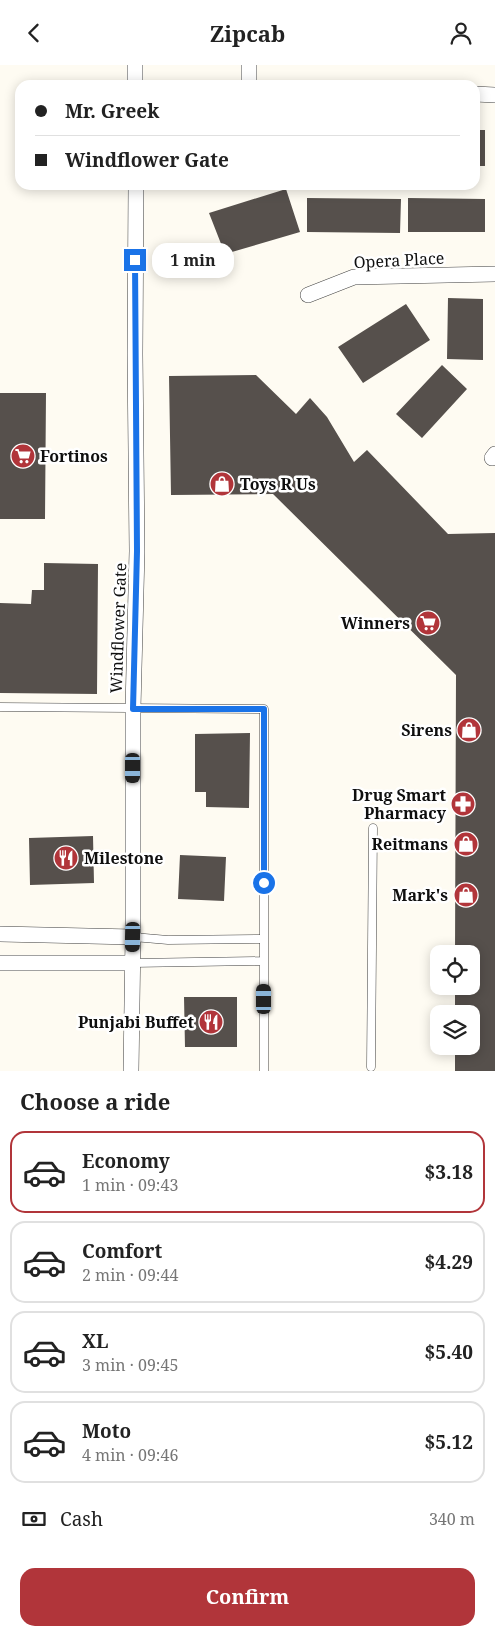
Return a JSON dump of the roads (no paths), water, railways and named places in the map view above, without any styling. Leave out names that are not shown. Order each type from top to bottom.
[{"type":"street","points":[[135,65],[135,80]]},
{"type":"street","points":[[249,80],[250,65]]},
{"type":"street","points":[[480,94],[495,95]]},
{"type":"street","name":"Windflower Gate","points":[[131,1071],[133,709],[137,551],[136,190]]},
{"type":"street","name":"Opera Place","points":[[308,295],[354,277],[495,274]]},
{"type":"street","points":[[0,934],[133,937]]},
{"type":"street","points":[[0,963],[133,963]]},
{"type":"lane","points":[[0,707],[264,709],[264,1071]]},
{"type":"lane","points":[[371,1067],[373,828]]},
{"type":"lane","points":[[133,937],[168,940],[264,939]]},
{"type":"lane","points":[[133,963],[264,961]]},
{"type":"place","name":"Fortinos","points":[[23,456]]},
{"type":"place","name":"Toys R Us","points":[[222,484]]},
{"type":"place","name":"Winners","points":[[428,623]]},
{"type":"place","name":"Sirens","points":[[469,730]]},
{"type":"place","name":"Drug Smart Pharmacy","points":[[463,804]]},
{"type":"place","name":"Reitmans","points":[[466,844]]},
{"type":"place","name":"Milestone","points":[[66,858]]},
{"type":"place","name":"Mark's","points":[[466,895]]},
{"type":"place","name":"Punjabi Buffet","points":[[211,1022]]}]
